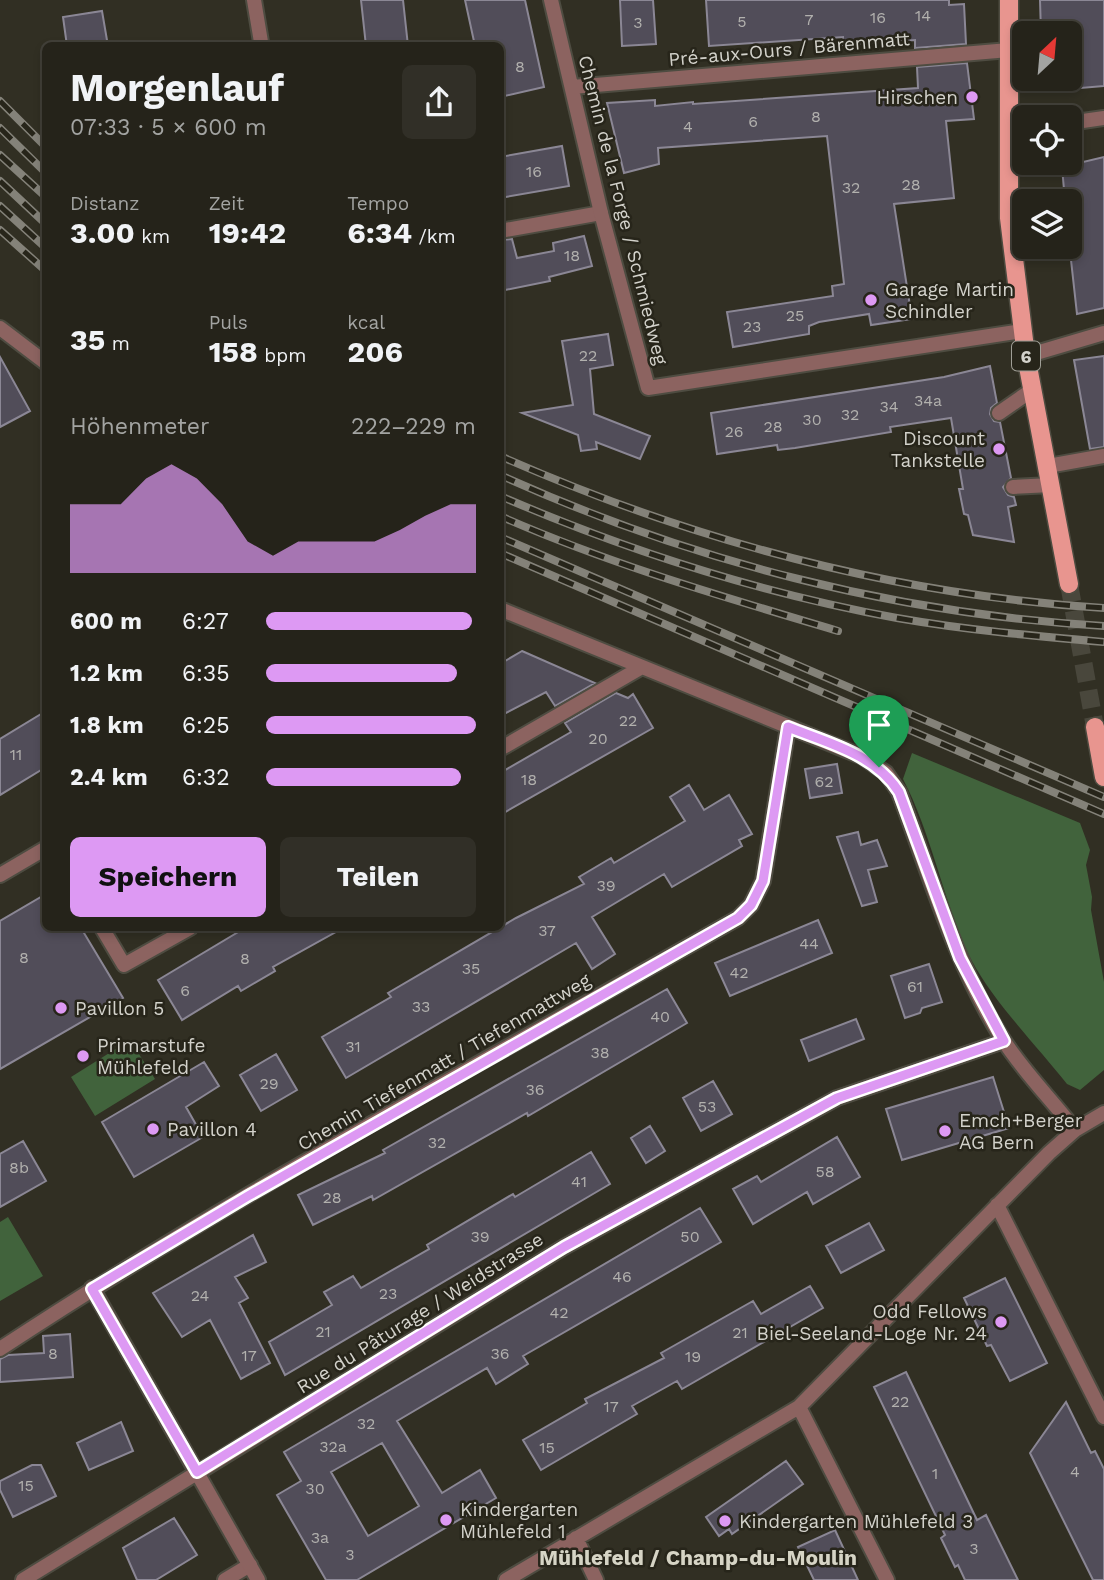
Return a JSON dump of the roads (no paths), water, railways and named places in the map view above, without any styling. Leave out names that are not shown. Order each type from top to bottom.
[{"type":"main road","name":"6","points":[[1009,0],[1015,105]]},
{"type":"main road","name":"6","points":[[1013,175],[1009,218],[1022,331],[1069,584]]},
{"type":"main road","points":[[1095,727],[1104,771]]},
{"type":"street","points":[[254,0],[261,42]]},
{"type":"street","name":"Chemin de la Forge / Schmiedweg","points":[[551,0],[601,213],[648,388],[1022,331]]},
{"type":"street","name":"Pré-aux-Ours / Bärenmatt","points":[[572,87],[1010,50]]},
{"type":"street","points":[[1082,121],[1104,118]]},
{"type":"street","points":[[504,230],[601,213]]},
{"type":"street","points":[[0,328],[42,360]]},
{"type":"street","points":[[1026,356],[1104,333]]},
{"type":"street","points":[[999,413],[1032,390]]},
{"type":"street","points":[[1048,466],[1104,456]]},
{"type":"street","points":[[1013,487],[1051,485]]},
{"type":"street","points":[[504,612],[872,762],[893,782],[899,792],[960,958],[1004,1041],[1075,1130]]},
{"type":"street","points":[[504,747],[642,667]]},
{"type":"street","name":"Chemin Tiefenmatt / Tiefenmattweg","points":[[0,1349],[92,1289],[248,1196],[738,918],[751,905],[763,881],[788,727]]},
{"type":"street","points":[[0,875],[42,850]]},
{"type":"street","points":[[104,931],[124,965],[185,931]]},
{"type":"street","name":"Rue du Pâturage / Weidstrasse","points":[[23,1580],[564,1247],[837,1098],[1004,1041]]},
{"type":"street","points":[[506,1580],[799,1407],[997,1205],[1075,1130],[1104,1112]]},
{"type":"street","points":[[997,1205],[1104,1417]]},
{"type":"street","points":[[92,1289],[258,1580]]},
{"type":"street","points":[[799,1407],[887,1580]]},
{"type":"street","points":[[576,1538],[596,1580]]},
{"type":"street","points":[[225,1580],[250,1565]]},
{"type":"tunnel","points":[[1069,584],[1095,727]]},
{"type":"railway","points":[[0,101],[42,143]]},
{"type":"railway","points":[[0,128],[42,169]]},
{"type":"railway","points":[[0,155],[42,193]]},
{"type":"railway","points":[[0,181],[42,220]]},
{"type":"railway","points":[[0,206],[42,244]]},
{"type":"railway","points":[[0,230],[42,267]]},
{"type":"railway","points":[[504,458],[646,514],[796,559],[871,577],[948,591],[1104,608]]},
{"type":"railway","points":[[504,477],[645,533],[795,578],[872,596],[949,609],[1026,620],[1104,626]]},
{"type":"railway","points":[[504,498],[646,552],[795,596],[923,622],[1104,642]]},
{"type":"railway","points":[[504,518],[625,565],[838,631]]},
{"type":"railway","points":[[504,539],[1104,797]]},
{"type":"railway","points":[[504,555],[1104,814]]},
{"type":"place","name":"Hirschen","points":[[972,97]]},
{"type":"place","name":"Garage Martin Schindler","points":[[871,300]]},
{"type":"place","name":"Discount Tankstelle","points":[[999,449]]},
{"type":"place","name":"Pavillon 5","points":[[61,1008]]},
{"type":"place","name":"Primarstufe Mühlefeld","points":[[83,1056]]},
{"type":"place","name":"Pavillon 4","points":[[153,1129]]},
{"type":"place","name":"Emch+Berger AG Bern","points":[[945,1131]]},
{"type":"place","name":"Odd Fellows Biel-Seeland-Loge Nr. 24","points":[[1001,1322]]},
{"type":"place","name":"Kindergarten Mühlefeld 1","points":[[446,1520]]},
{"type":"place","name":"Kindergarten Mühlefeld 3","points":[[725,1521]]},
{"type":"district","name":"Mühlefeld / Champ-du-Moulin","points":[[698,1557]]}]
